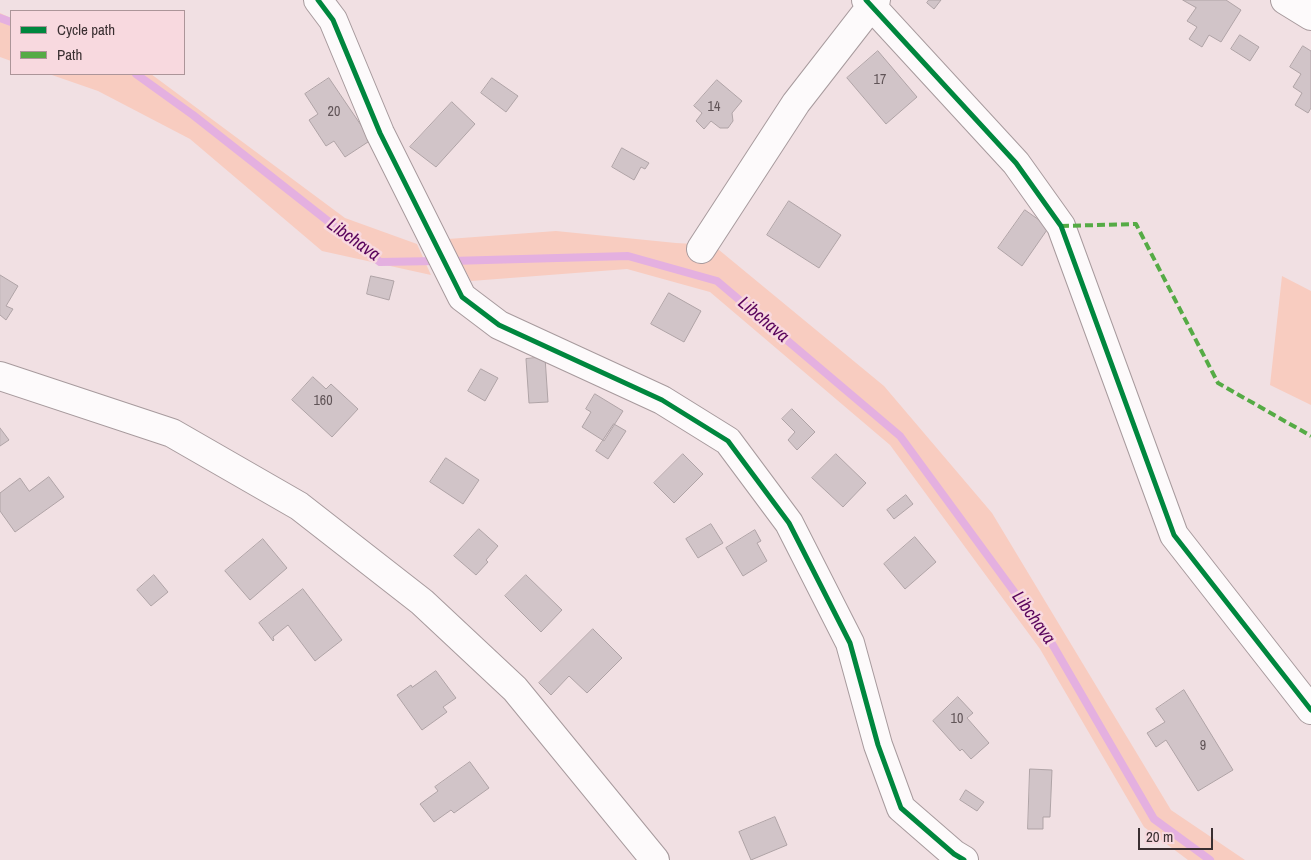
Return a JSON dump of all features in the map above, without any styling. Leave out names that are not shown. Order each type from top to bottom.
[{"type":"street","points":[[318,0],[332,20],[380,133],[462,297],[499,325],[662,400],[728,440],[789,523],[850,643],[878,745],[901,808],[954,854],[964,860]]},
{"type":"street","points":[[1285,0],[1311,16]]},
{"type":"street","points":[[701,249],[796,103],[871,2],[1016,162],[1061,226],[1174,535],[1311,710]]},
{"type":"street","points":[[0,376],[172,433],[299,506],[422,602],[515,689],[655,860]]},
{"type":"shaded area","points":[[0,13],[10,18],[10,61],[0,57]]},
{"type":"shaded area","points":[[52,75],[152,75],[345,218],[417,244],[431,275],[322,251],[190,139],[98,91]]},
{"type":"shaded area","points":[[556,231],[713,245],[884,386],[992,513],[1171,810],[1245,860],[1188,860],[1144,827],[1040,649],[890,445],[710,292],[627,269],[471,281],[448,239]]},
{"type":"shaded area","points":[[1282,276],[1311,291],[1311,405],[1270,385]]},
{"type":"building","points":[[929,0],[941,0],[934,9],[927,3]]},
{"type":"building","points":[[1183,0],[1226,0],[1241,10],[1221,42],[1209,35],[1202,47],[1189,39],[1197,27],[1187,21],[1196,8]]},
{"type":"building","points":[[1240,35],[1259,47],[1250,61],[1231,49]]},
{"type":"building","points":[[1303,46],[1311,51],[1311,108],[1308,113],[1295,105],[1302,93],[1293,87],[1301,74],[1290,67]]},
{"type":"building","points":[[878,51],[917,97],[886,124],[847,78]]},
{"type":"building","points":[[329,78],[371,140],[345,157],[334,141],[326,146],[309,120],[318,114],[305,94]]},
{"type":"building","points":[[492,78],[518,96],[506,112],[481,93]]},
{"type":"building","points":[[717,80],[742,101],[732,113],[733,121],[728,128],[720,128],[711,121],[704,129],[696,121],[702,113],[694,106]]},
{"type":"building","points":[[452,102],[475,124],[436,167],[410,147]]},
{"type":"building","points":[[622,148],[649,163],[645,169],[641,167],[634,180],[612,167]]},
{"type":"building","points":[[789,201],[841,235],[819,268],[767,235]]},
{"type":"building","points":[[1025,210],[1049,227],[1022,266],[998,248]]},
{"type":"building","points":[[0,275],[18,286],[6,306],[13,309],[6,320],[0,315]]},
{"type":"building","points":[[371,276],[394,281],[389,300],[367,294]]},
{"type":"building","points":[[669,293],[701,311],[684,342],[651,324]]},
{"type":"building","points":[[545,357],[548,402],[529,403],[526,359]]},
{"type":"building","points":[[481,369],[498,378],[485,401],[468,391]]},
{"type":"building","points":[[313,377],[326,389],[331,384],[358,409],[332,437],[292,400]]},
{"type":"building","points":[[595,394],[623,411],[604,441],[582,427],[591,412],[586,409]]},
{"type":"building","points":[[792,409],[815,432],[797,450],[788,440],[795,432],[782,419]]},
{"type":"building","points":[[614,424],[626,431],[608,459],[596,451]]},
{"type":"building","points":[[0,428],[9,440],[0,446]]},
{"type":"building","points":[[683,454],[703,474],[674,503],[654,483]]},
{"type":"building","points":[[836,454],[866,483],[843,507],[812,478]]},
{"type":"building","points":[[446,458],[479,480],[463,504],[430,482]]},
{"type":"building","points":[[49,477],[64,497],[15,532],[0,511],[0,493],[20,478],[29,491]]},
{"type":"building","points":[[906,495],[913,504],[894,519],[887,510]]},
{"type":"building","points":[[711,524],[723,543],[698,558],[686,539]]},
{"type":"building","points":[[479,529],[498,546],[486,560],[488,562],[476,575],[454,556]]},
{"type":"building","points":[[755,530],[761,541],[757,543],[767,561],[743,576],[726,548]]},
{"type":"building","points":[[915,537],[936,562],[905,589],[884,564]]},
{"type":"building","points":[[263,539],[287,568],[250,600],[225,571]]},
{"type":"building","points":[[154,575],[168,592],[151,606],[137,590]]},
{"type":"building","points":[[526,575],[562,610],[541,632],[505,596]]},
{"type":"building","points":[[303,589],[342,640],[315,661],[288,625],[273,637],[273,641],[259,623]]},
{"type":"building","points":[[593,629],[622,658],[587,693],[569,676],[551,695],[539,683]]},
{"type":"building","points":[[436,671],[456,698],[443,707],[447,712],[422,730],[397,695]]},
{"type":"building","points":[[1184,690],[1233,770],[1198,791],[1166,740],[1156,747],[1147,733],[1165,722],[1156,709]]},
{"type":"building","points":[[958,697],[973,713],[967,718],[989,743],[971,759],[962,749],[960,751],[933,721]]},
{"type":"building","points":[[470,762],[489,788],[454,813],[451,810],[434,822],[420,804],[438,791],[435,787]]},
{"type":"building","points":[[1030,769],[1052,770],[1050,817],[1043,817],[1043,829],[1028,829]]},
{"type":"building","points":[[966,790],[984,802],[977,811],[960,800]]},
{"type":"building","points":[[775,817],[787,845],[751,860],[739,832]]},
{"type":"waterway","name":"Libchava","points":[[0,18],[10,22]]},
{"type":"waterway","name":"Libchava","points":[[137,75],[193,115],[380,262],[437,261]]},
{"type":"waterway","name":"Libchava","points":[[451,261],[628,256],[717,281],[900,436],[1051,642],[1154,819],[1210,860]]},
{"type":"marked path","points":[[1061,226],[1136,224],[1218,383],[1311,436]]},
{"type":"cycle path","points":[[318,0],[333,20],[380,133],[462,297],[499,325],[662,400],[728,441],[789,523],[850,643],[878,745],[901,808],[954,854],[964,860]]},
{"type":"cycle path","points":[[866,0],[1016,163],[1061,226],[1174,535],[1311,710]]}]
